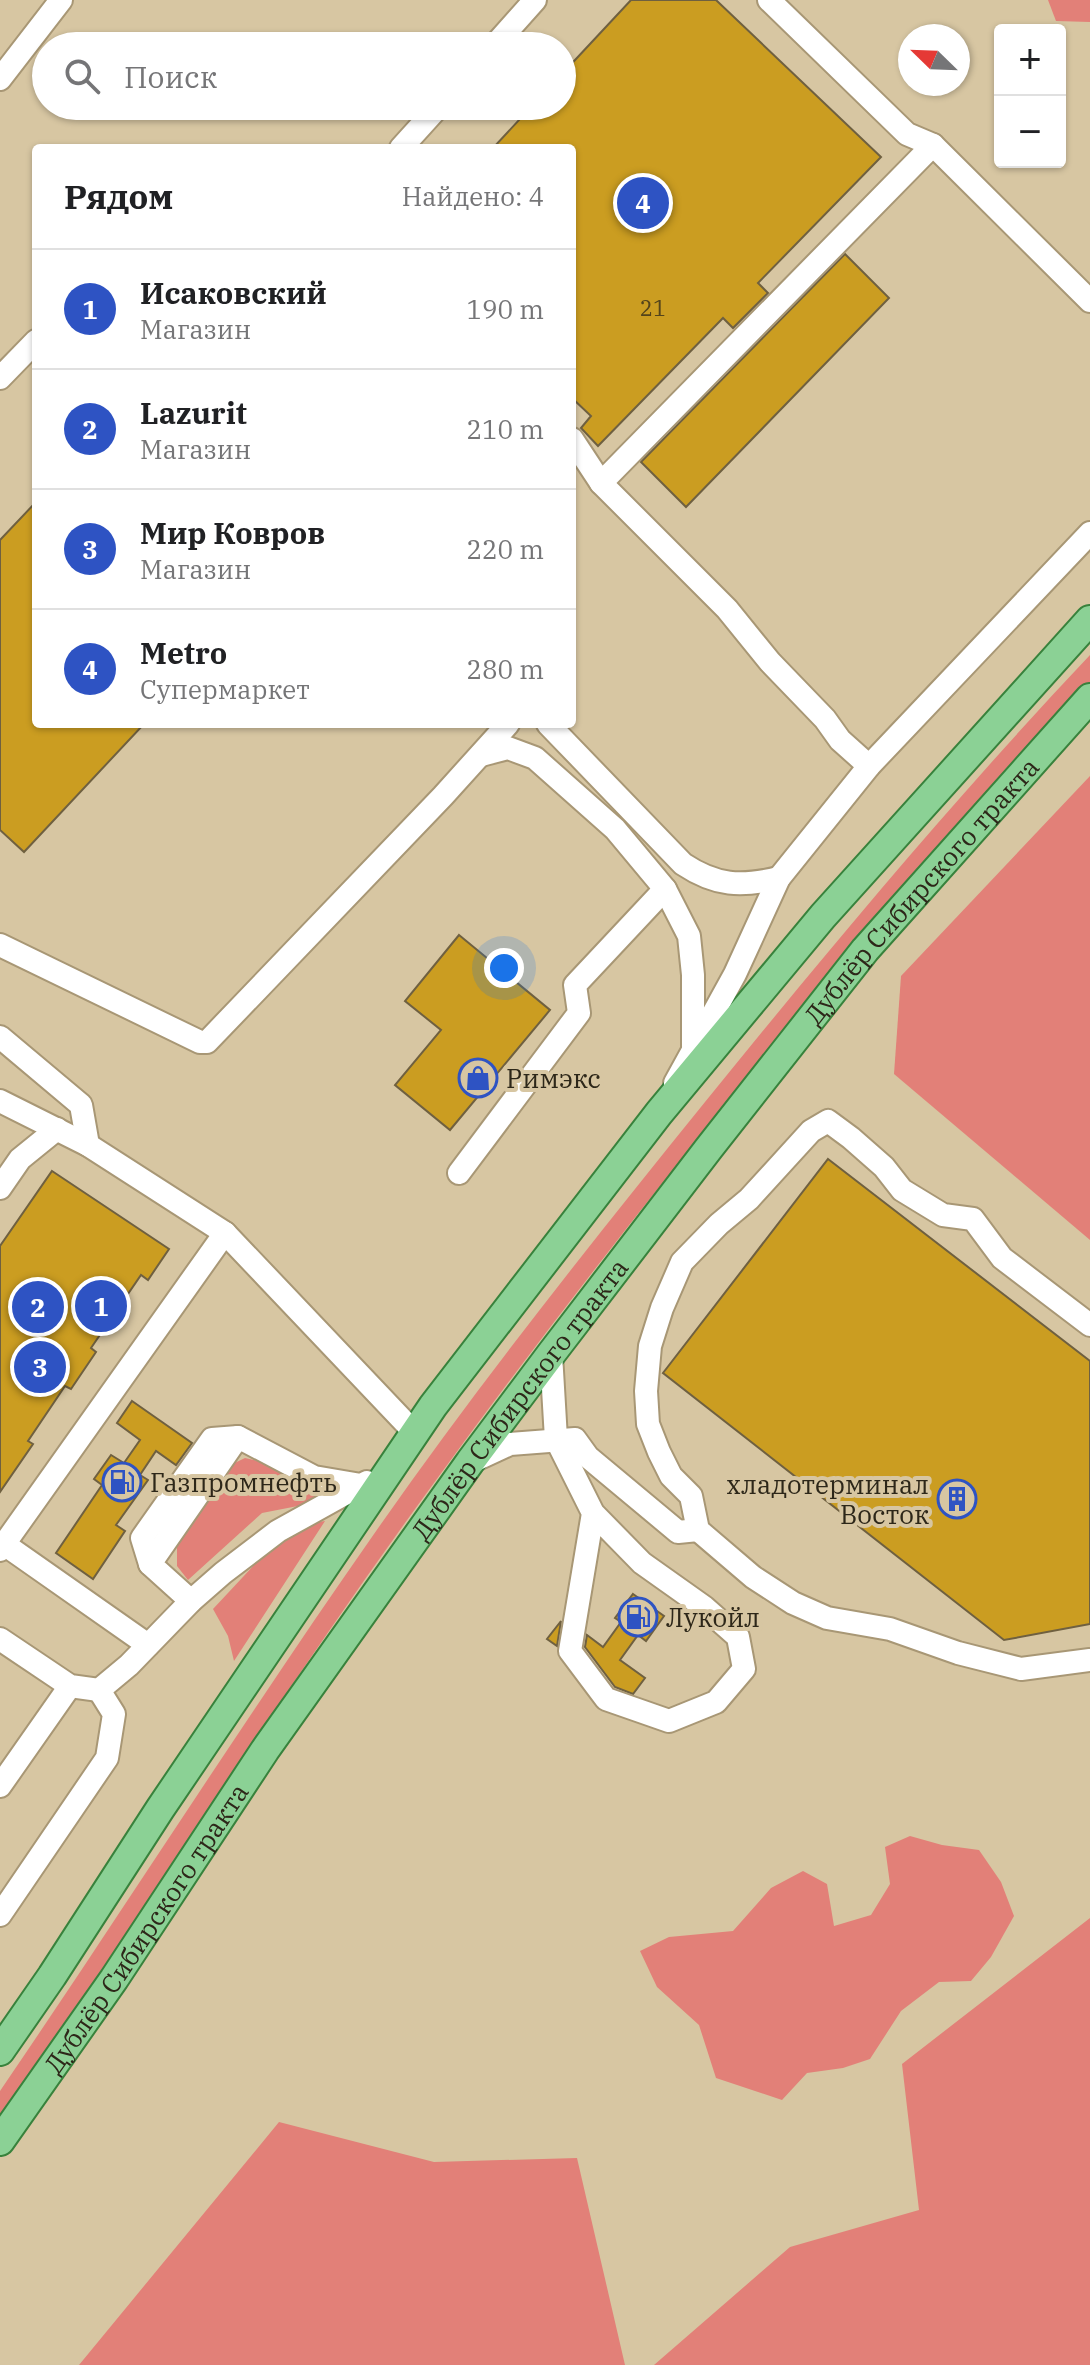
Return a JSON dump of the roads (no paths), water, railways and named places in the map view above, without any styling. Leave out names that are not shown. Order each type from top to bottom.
[{"type":"main road","name":"Дублёр Сибирского тракта","points":[[0,2051],[414,1432],[659,1113],[823,916],[1090,620]]},
{"type":"main road","name":"Дублёр Сибирского тракта","points":[[0,2141],[114,1979],[265,1750],[470,1462],[551,1354],[865,950],[1090,698]]},
{"type":"lane","points":[[36,32],[61,0]]},
{"type":"lane","points":[[506,32],[535,0]]},
{"type":"lane","points":[[769,0],[907,134],[933,145],[1090,301]]},
{"type":"lane","points":[[0,79],[32,38]]},
{"type":"lane","points":[[405,144],[426,120]]},
{"type":"lane","points":[[601,483],[933,145]]},
{"type":"lane","points":[[0,378],[32,345]]},
{"type":"lane","points":[[576,445],[601,483],[727,609],[840,740],[869,766]]},
{"type":"lane","points":[[659,1113],[735,974],[779,878],[869,766],[1090,533]]},
{"type":"lane","points":[[0,945],[200,1042],[207,1042],[505,728]]},
{"type":"lane","points":[[552,728],[683,864],[701,876],[749,885],[779,878]]},
{"type":"lane","points":[[481,755],[508,748],[535,758],[615,829],[665,889],[689,936],[693,975],[693,1047]]},
{"type":"lane","points":[[459,1173],[579,1013],[575,985],[665,889]]},
{"type":"lane","points":[[0,1037],[81,1105],[88,1145]]},
{"type":"lane","points":[[0,1101],[88,1145],[225,1233],[414,1432]]},
{"type":"lane","points":[[1090,1325],[1002,1258],[973,1219],[943,1215],[902,1190],[884,1167],[828,1121],[811,1131],[749,1199],[682,1262],[650,1346],[646,1391],[648,1424],[671,1476],[691,1496],[698,1530],[793,1603],[827,1618],[890,1629],[958,1653],[1021,1669],[1090,1660]]},
{"type":"lane","points":[[0,1188],[20,1159],[57,1129]]},
{"type":"lane","points":[[148,1645],[2,1547],[225,1233]]},
{"type":"lane","points":[[551,1354],[556,1439],[593,1513],[642,1563],[704,1607],[738,1637],[744,1669],[716,1702],[669,1721],[606,1699],[570,1651],[593,1513]]},
{"type":"lane","points":[[191,1601],[150,1564],[142,1538],[212,1439],[238,1437],[314,1477],[361,1485]]},
{"type":"lane","points":[[470,1462],[510,1444],[575,1439],[588,1457],[678,1532],[698,1530]]},
{"type":"lane","points":[[0,1639],[70,1686],[99,1690],[129,1665],[223,1573],[278,1531],[393,1464]]},
{"type":"lane","points":[[0,1786],[70,1686]]},
{"type":"lane","points":[[0,1915],[107,1758],[114,1714],[99,1690]]},
{"type":"place","name":"Metro","points":[[643,203]]},
{"type":"place","name":"Римэкс","points":[[478,1078]]},
{"type":"place","name":"Исаковский","points":[[101,1306]]},
{"type":"place","name":"Lazurit","points":[[38,1307]]},
{"type":"place","name":"Мир Ковров","points":[[40,1367]]},
{"type":"place","name":"Газпромнефть","points":[[122,1482]]},
{"type":"place","name":"хладотерминал Восток","points":[[957,1499]]},
{"type":"place","name":"Лукойл","points":[[638,1617]]}]
